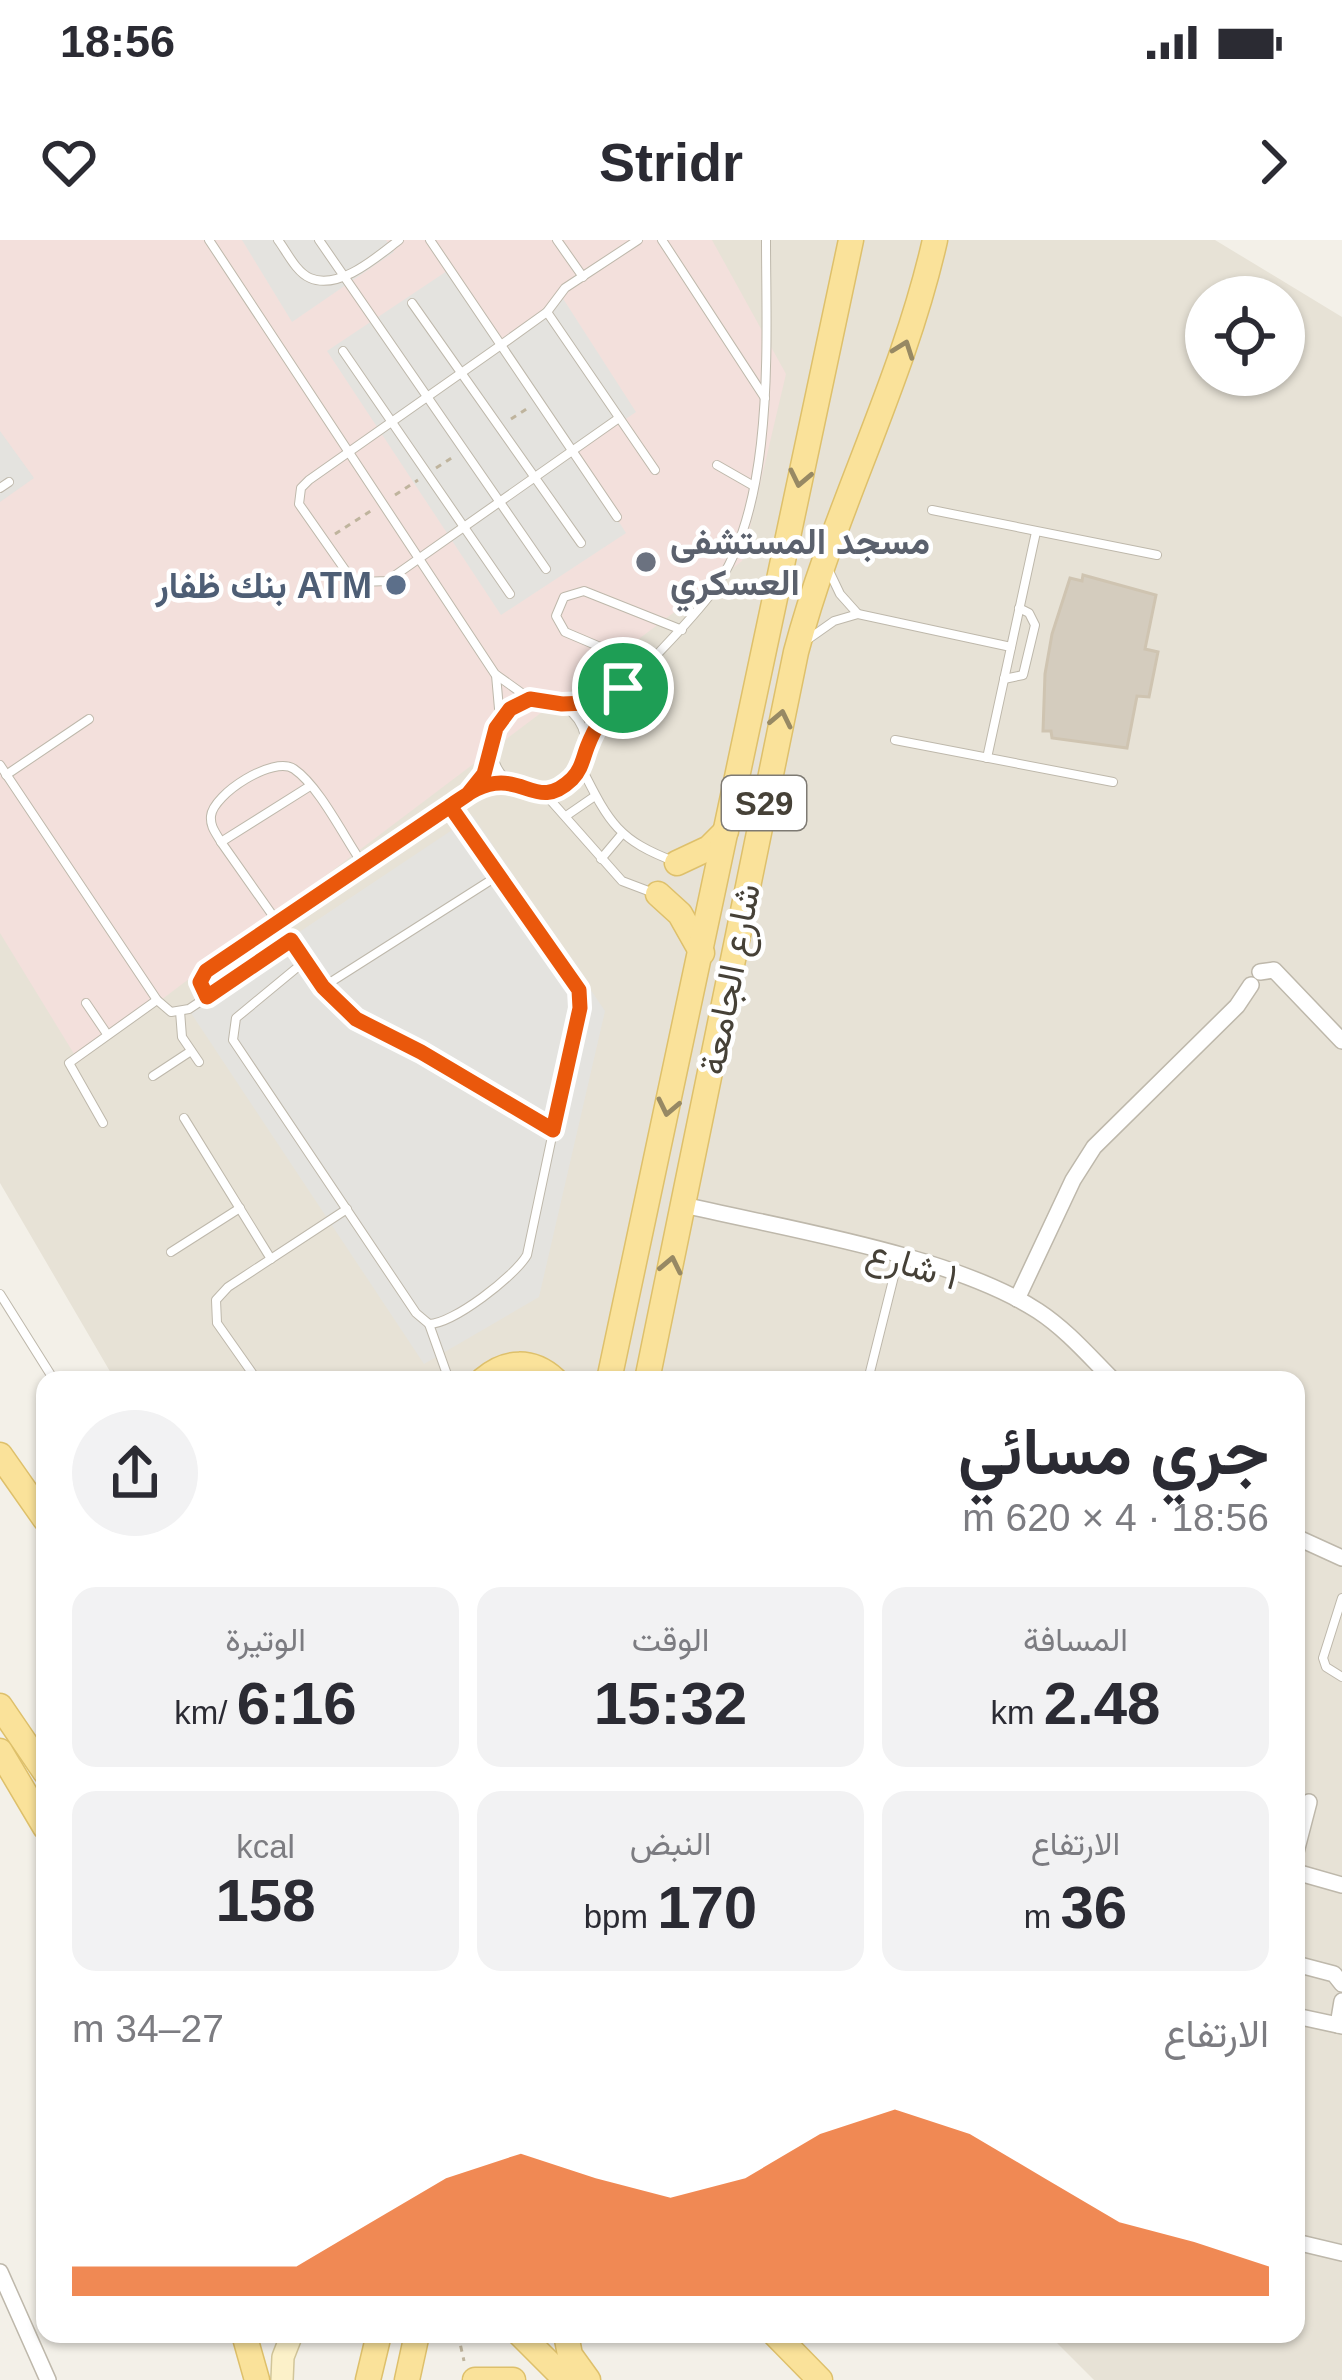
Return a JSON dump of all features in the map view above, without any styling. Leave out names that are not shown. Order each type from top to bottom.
[{"type":"main road","name":"شارع الجامعة","points":[[611,1371],[851,240]]},
{"type":"main road","name":"شارع الجامعة","points":[[649,1371],[796,652],[825,556],[910,332],[935,240]]},
{"type":"main road","points":[[676,862],[709,848],[726,831]]},
{"type":"main road","points":[[658,894],[680,914],[702,953]]},
{"type":"main road","points":[[495,1371],[520,1364],[543,1371]]},
{"type":"main road","points":[[0,1456],[36,1506]]},
{"type":"main road","points":[[0,1706],[36,1759]]},
{"type":"main road","points":[[0,1751],[36,1812]]},
{"type":"main road","points":[[246,2343],[256,2380]]},
{"type":"main road","points":[[353,2380],[359,2343]]},
{"type":"main road","points":[[368,2380],[377,2343]]},
{"type":"main road","points":[[406,2380],[415,2343]]},
{"type":"main road","points":[[530,2343],[566,2380]]},
{"type":"main road","points":[[568,2343],[588,2380]]},
{"type":"main road","points":[[784,2343],[820,2380]]},
{"type":"main road","points":[[471,2374],[514,2380]]},
{"type":"street","points":[[1017,1299],[1072,1180],[1094,1147],[1237,1006],[1256,978],[1274,970],[1342,1041]]},
{"type":"street","name":"١ شارع","points":[[684,1205],[899,1256],[1017,1299],[1055,1323],[1104,1371]]},
{"type":"street","points":[[1305,1541],[1342,1558]]},
{"type":"street","points":[[1305,1817],[1309,1802]]},
{"type":"street","points":[[1305,1875],[1342,1885]]},
{"type":"street","points":[[1305,1966],[1334,1974],[1342,1984]]},
{"type":"street","points":[[1305,2018],[1340,2026],[1342,2001]]},
{"type":"street","points":[[1305,2244],[1342,2253]]},
{"type":"street","points":[[0,2272],[48,2380]]},
{"type":"lane","points":[[209,240],[495,674],[530,699],[562,704],[587,703],[623,688]]},
{"type":"lane","points":[[278,240],[310,278],[331,280],[400,240]]},
{"type":"lane","points":[[319,240],[546,569]]},
{"type":"lane","points":[[380,240],[386,250]]},
{"type":"lane","points":[[557,240],[583,277]]},
{"type":"lane","points":[[615,240],[622,250]]},
{"type":"lane","points":[[619,418],[387,581],[374,584],[350,577],[299,504],[309,480],[547,312],[565,288],[638,240]]},
{"type":"lane","points":[[662,240],[766,400]]},
{"type":"lane","points":[[492,751],[500,773],[524,791],[544,793],[569,782],[623,688],[682,630],[730,564],[752,485],[766,400],[766,240]]},
{"type":"lane","points":[[432,241],[617,517]]},
{"type":"lane","points":[[412,303],[581,543]]},
{"type":"lane","points":[[547,312],[655,470]]},
{"type":"lane","points":[[343,352],[510,594]]},
{"type":"lane","points":[[717,465],[752,485]]},
{"type":"lane","points":[[932,510],[1157,555]]},
{"type":"lane","points":[[987,758],[1036,532]]},
{"type":"lane","points":[[825,556],[833,582],[858,614]]},
{"type":"lane","points":[[645,666],[565,632],[556,616],[564,597],[584,591],[682,630]]},
{"type":"lane","points":[[1004,680],[1023,674],[1035,625],[1029,613],[1019,608]]},
{"type":"lane","points":[[796,652],[823,627],[858,614],[1011,647]]},
{"type":"lane","points":[[468,794],[484,774],[500,720],[495,674]]},
{"type":"lane","points":[[500,720],[530,699]]},
{"type":"lane","points":[[562,704],[578,719],[586,748]]},
{"type":"lane","points":[[6,775],[88,719]]},
{"type":"lane","points":[[895,740],[1113,782]]},
{"type":"lane","points":[[362,863],[291,766],[279,763],[266,768],[218,799],[211,811],[212,826],[221,842],[323,987],[356,1019],[553,1130]]},
{"type":"lane","points":[[0,765],[157,1000],[171,1012],[207,997],[291,940]]},
{"type":"lane","points":[[581,767],[622,834],[640,849],[718,874]]},
{"type":"lane","points":[[207,997],[202,975],[277,921],[468,794],[510,783]]},
{"type":"lane","points":[[221,842],[310,786]]},
{"type":"lane","points":[[544,793],[622,881],[711,910]]},
{"type":"lane","points":[[566,816],[595,796]]},
{"type":"lane","points":[[429,1324],[447,1322],[520,1266],[532,1239],[580,999],[579,990],[450,806]]},
{"type":"lane","points":[[601,859],[622,834]]},
{"type":"lane","points":[[323,987],[499,874]]},
{"type":"lane","points":[[305,961],[242,1013],[231,1033],[233,1040],[416,1313],[429,1324],[446,1371]]},
{"type":"lane","points":[[103,1123],[68,1067],[71,1060],[157,1000]]},
{"type":"lane","points":[[86,1003],[107,1034]]},
{"type":"lane","points":[[180,1011],[179,1029],[199,1062]]},
{"type":"lane","points":[[153,1076],[191,1051]]},
{"type":"lane","points":[[184,1118],[271,1258]]},
{"type":"lane","points":[[171,1252],[240,1208]]},
{"type":"lane","points":[[251,1371],[217,1323],[214,1306],[223,1291],[346,1209]]},
{"type":"lane","points":[[870,1371],[899,1256]]},
{"type":"lane","points":[[0,1294],[48,1371]]},
{"type":"lane","points":[[1342,1598],[1337,1628],[1324,1658],[1326,1667],[1342,1677]]},
{"type":"path","points":[[461,2343],[471,2374]]},
{"type":"shaded area","points":[[0,240],[1215,240],[1274,276],[1185,276],[1185,396],[1305,396],[1305,295],[1342,317],[1342,2380],[1094,2380],[1057,2343],[1305,2343],[1305,1371],[110,1371],[0,1183]]},
{"type":"shaded area","points":[[0,240],[712,240],[786,374],[742,561],[79,1062],[0,933]]},
{"type":"shaded area","points":[[242,240],[386,240],[394,252],[292,322]]},
{"type":"shaded area","points":[[453,267],[504,342],[562,297],[636,412],[575,453],[626,533],[501,615],[327,351]]},
{"type":"shaded area","points":[[0,431],[34,478],[0,502]]},
{"type":"shaded area","points":[[473,816],[605,1011],[539,1297],[424,1364],[187,1007]]},
{"type":"building","points":[[1083,575],[1156,595],[1145,649],[1158,652],[1149,697],[1137,696],[1127,748],[1052,738],[1051,731],[1043,731],[1052,634],[1070,578],[1082,581]]},
{"type":"place","name":"مسجد المستشفى العسكري","points":[[646,562]]},
{"type":"place","name":"بنك ظفار ATM","points":[[396,585]]},
{"type":"route","points":[[623,688],[594,732],[581,767],[562,787],[534,793],[510,783],[495,783],[450,806],[579,990],[580,1008],[553,1130],[347,1013],[291,940],[207,997],[200,982],[206,971],[362,863],[468,794],[484,774],[496,728],[510,709],[530,699],[587,703],[623,688]]}]
